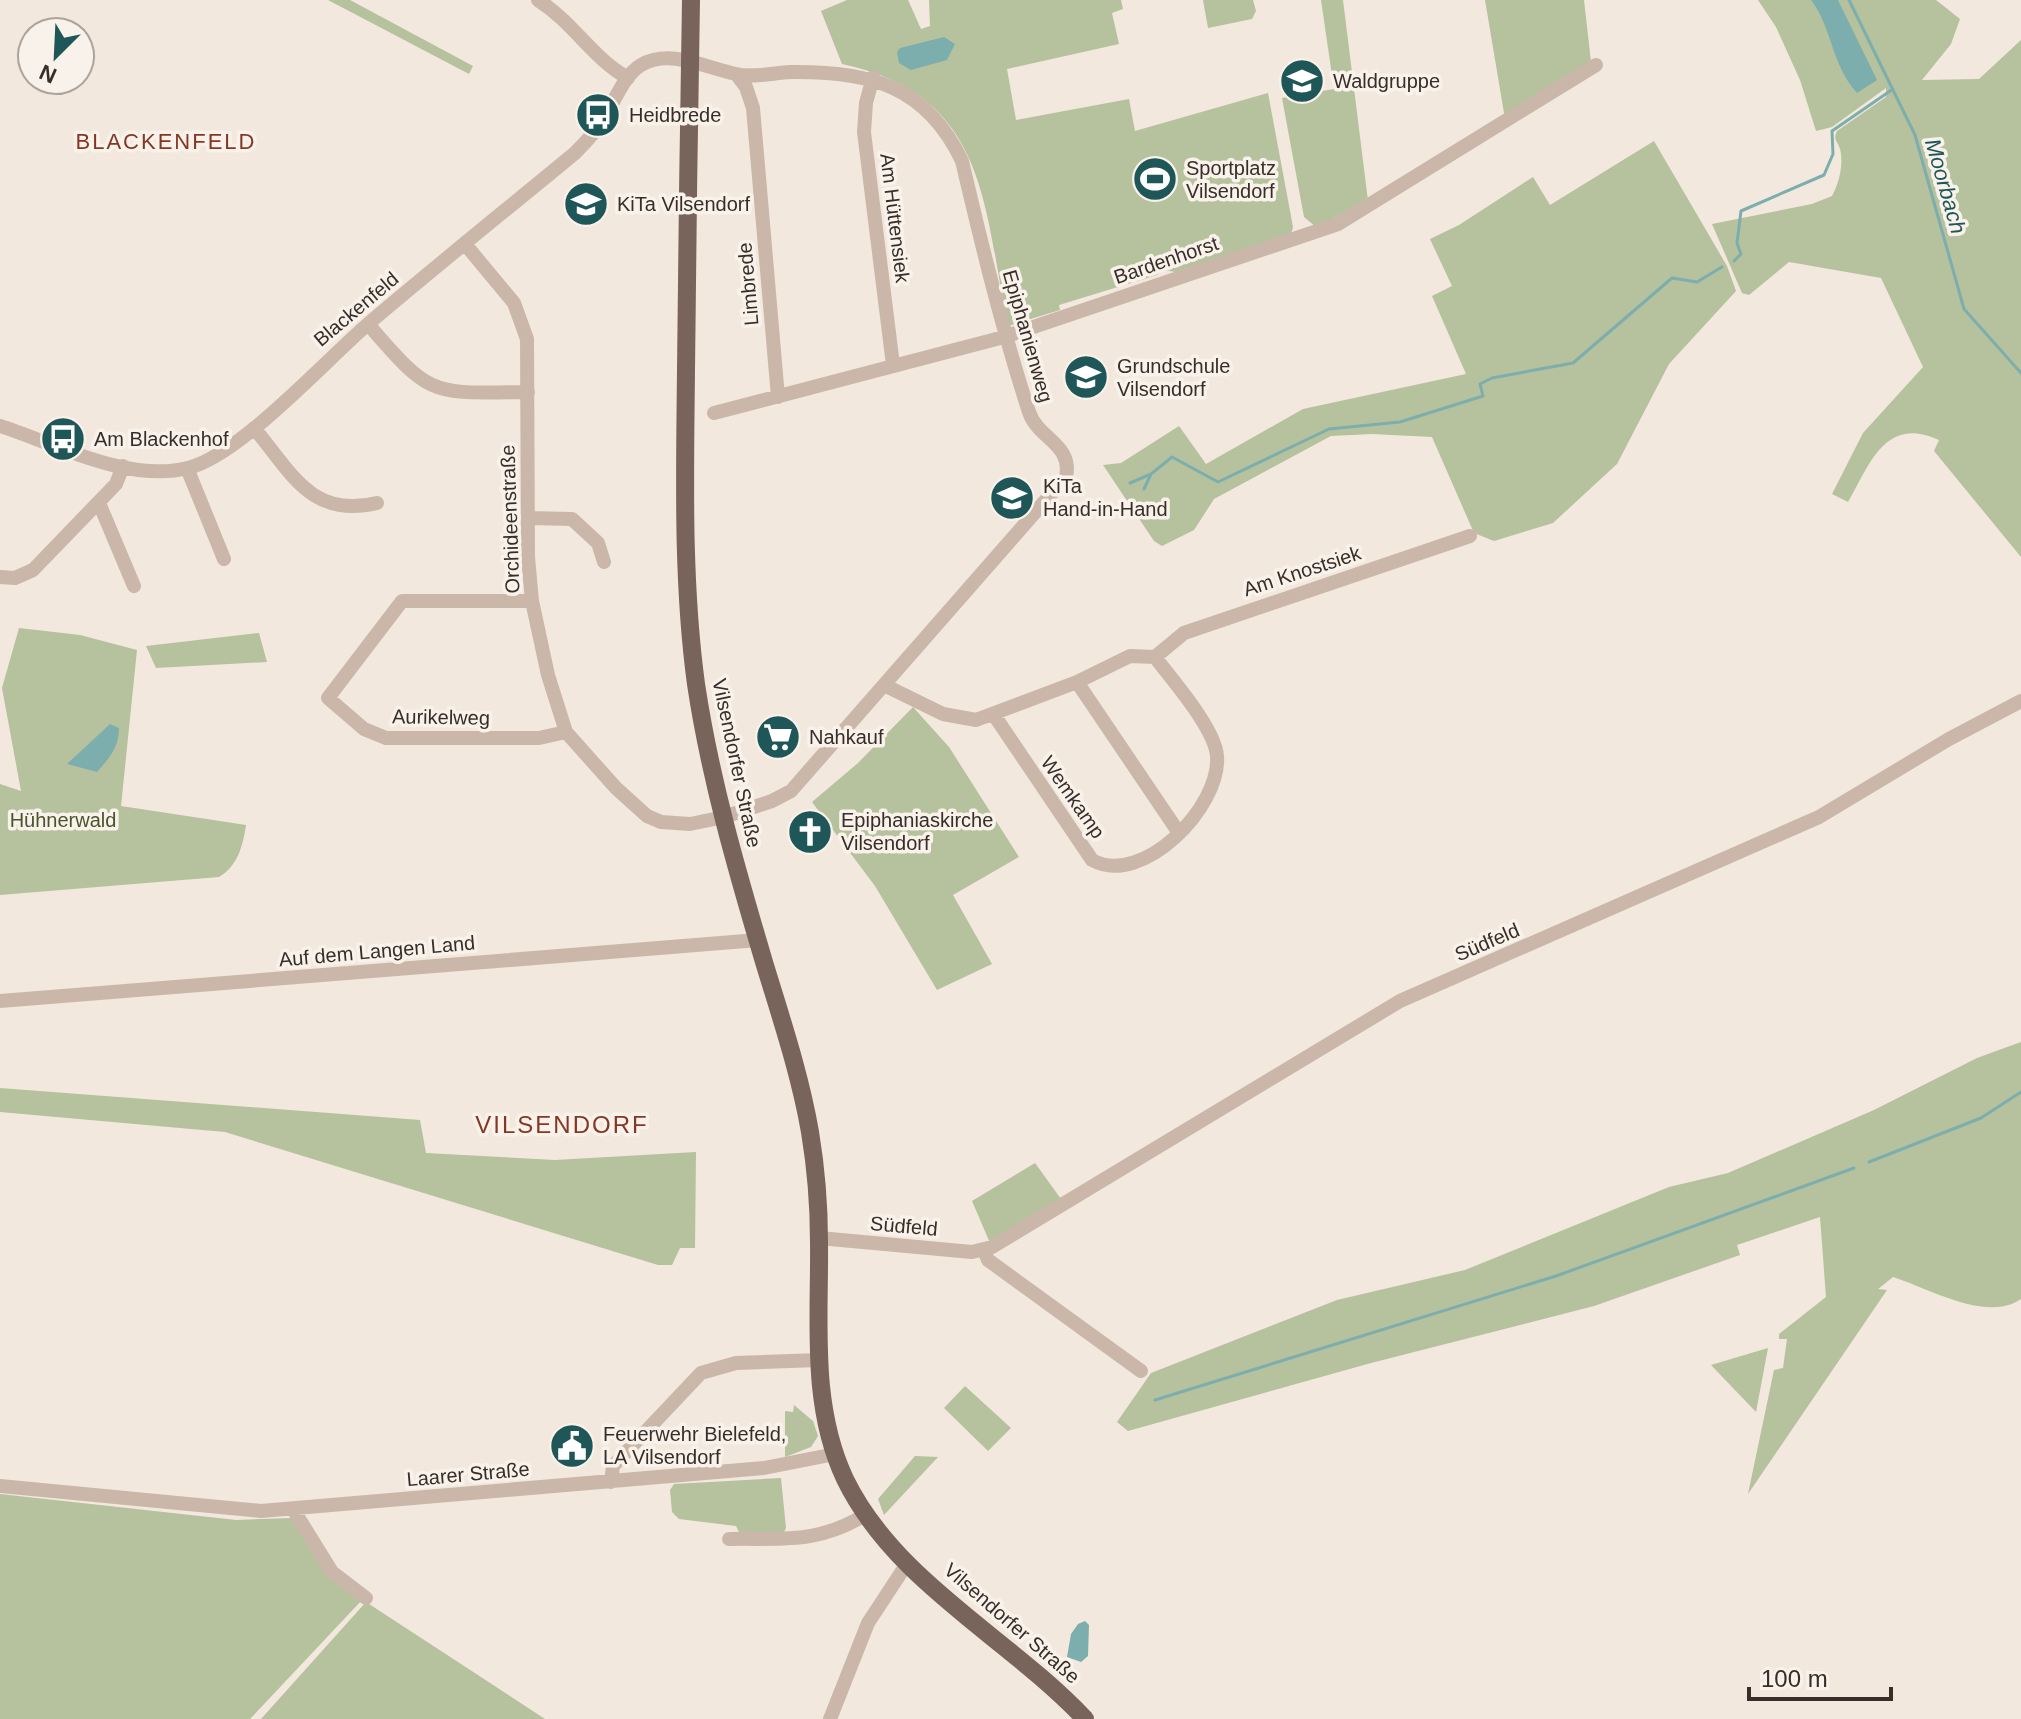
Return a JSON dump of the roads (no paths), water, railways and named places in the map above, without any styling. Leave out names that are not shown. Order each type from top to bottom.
[{"type":"main road","name":"Vilsendorfer Straße","points":[[691,0],[687,565],[697,686],[724,817],[805,1106],[815,1174],[819,1238],[819,1360],[823,1401],[835,1454],[865,1515],[908,1562],[1048,1681],[1085,1719]]},
{"type":"street","points":[[538,0],[571,24],[604,63],[628,78],[638,66],[650,61],[690,62]]},
{"type":"street","name":"Epiphanienweg","points":[[690,62],[737,75],[824,72],[873,77],[903,91],[925,108],[954,144],[962,161],[1004,337],[1033,423],[1065,453],[1068,465],[1066,477],[791,791],[724,817]]},
{"type":"street","name":"Bardenhorst","points":[[714,413],[1004,337],[1338,224],[1596,65]]},
{"type":"street","name":"Limbrede","points":[[737,75],[746,87],[753,108],[778,397]]},
{"type":"street","name":"Am Hüttensiek","points":[[873,77],[866,103],[864,132],[893,365]]},
{"type":"street","name":"Blackenfeld","points":[[0,426],[123,466],[147,470],[187,468],[226,451],[368,324],[583,145],[600,125],[628,78]]},
{"type":"street","name":"Orchideenstraße","points":[[465,244],[514,303],[523,322],[528,392],[528,518],[532,601],[548,675],[566,732],[616,788],[647,816],[661,822],[690,824],[724,817]]},
{"type":"street","points":[[368,324],[412,373],[434,388],[457,393],[528,392]]},
{"type":"street","points":[[254,428],[318,500],[334,505],[377,503]]},
{"type":"street","points":[[0,577],[15,578],[33,570],[116,484],[123,466]]},
{"type":"street","points":[[187,468],[224,559]]},
{"type":"street","points":[[99,503],[134,586]]},
{"type":"street","points":[[528,518],[572,519],[598,543],[604,562]]},
{"type":"street","name":"Am Knostsiek","points":[[1155,657],[1184,633],[1470,536]]},
{"type":"street","name":"Aurikelweg","points":[[532,601],[402,601],[328,698],[364,729],[386,738],[539,738],[566,732]]},
{"type":"street","points":[[886,686],[918,704],[959,719],[994,715],[1077,682],[1130,656],[1155,657]]},
{"type":"street","name":"Wemkamp","points":[[994,715],[1092,860],[1117,869],[1132,864],[1179,833],[1201,806],[1216,770],[1217,755],[1192,708],[1155,657]]},
{"type":"street","points":[[1077,682],[1179,833]]},
{"type":"street","name":"Südfeld","points":[[819,1238],[984,1250],[1400,1001],[1819,817],[1949,739],[2021,701]]},
{"type":"street","name":"Auf dem Langen Land","points":[[0,1001],[758,940]]},
{"type":"street","points":[[984,1250],[988,1260],[1141,1371]]},
{"type":"street","points":[[611,1482],[613,1466],[701,1373],[736,1363],[819,1360]]},
{"type":"street","name":"Laarer Straße","points":[[0,1486],[218,1509],[293,1509],[779,1466],[835,1454]]},
{"type":"street","points":[[293,1509],[332,1572],[366,1598]]},
{"type":"street","points":[[729,1539],[810,1538],[838,1531],[865,1515]]},
{"type":"street","points":[[830,1719],[868,1623],[908,1562]]},
{"type":"water","points":[[1811,0],[1838,0],[1877,80],[1857,93],[1842,69],[1824,22]]},
{"type":"water","points":[[944,37],[955,44],[947,60],[911,70],[899,63],[897,52],[900,48]]},
{"type":"water","points":[[110,724],[119,728],[117,741],[97,772],[67,764]]},
{"type":"water","points":[[1085,1621],[1089,1625],[1088,1656],[1081,1662],[1067,1657],[1071,1634],[1078,1624]]},
{"type":"waterway","name":"Moorbach","points":[[1849,0],[1915,135],[1964,309],[2021,373]]},
{"type":"waterway","points":[[1734,261],[1741,254],[1737,243],[1741,211],[1824,175],[1833,154],[1832,131],[1893,89]]},
{"type":"waterway","points":[[1144,489],[1151,474],[1172,457],[1218,482],[1329,429],[1400,422],[1483,396],[1480,384],[1492,378],[1573,363],[1672,278],[1697,282],[1722,267]]},
{"type":"waterway","points":[[1130,483],[1151,474]]},
{"type":"waterway","points":[[1869,1162],[1981,1118],[2021,1092]]},
{"type":"waterway","points":[[1155,1400],[1556,1276],[1854,1168]]},
{"type":"place","name":"Waldgruppe","points":[[1302,81]]},
{"type":"place","name":"Heidbrede","points":[[598,115]]},
{"type":"place","name":"Sportplatz Vilsendorf","points":[[1155,179]]},
{"type":"place","name":"KiTa Vilsendorf","points":[[586,204]]},
{"type":"place","name":"Grundschule Vilsendorf","points":[[1086,377]]},
{"type":"place","name":"Am Blackenhof","points":[[63,439]]},
{"type":"place","name":"KiTa Hand-in-Hand","points":[[1012,498]]},
{"type":"place","name":"Nahkauf","points":[[778,737]]},
{"type":"place","name":"Epiphaniaskirche Vilsendorf","points":[[810,832]]},
{"type":"place","name":"Feuerwehr Bielefeld, LA Vilsendorf","points":[[572,1446]]},
{"type":"district","name":"BLACKENFELD","points":[[166,141]]},
{"type":"district","name":"VILSENDORF","points":[[562,1125]]},
{"type":"park label","name":"Hühnerwald","points":[[63,820]]}]
